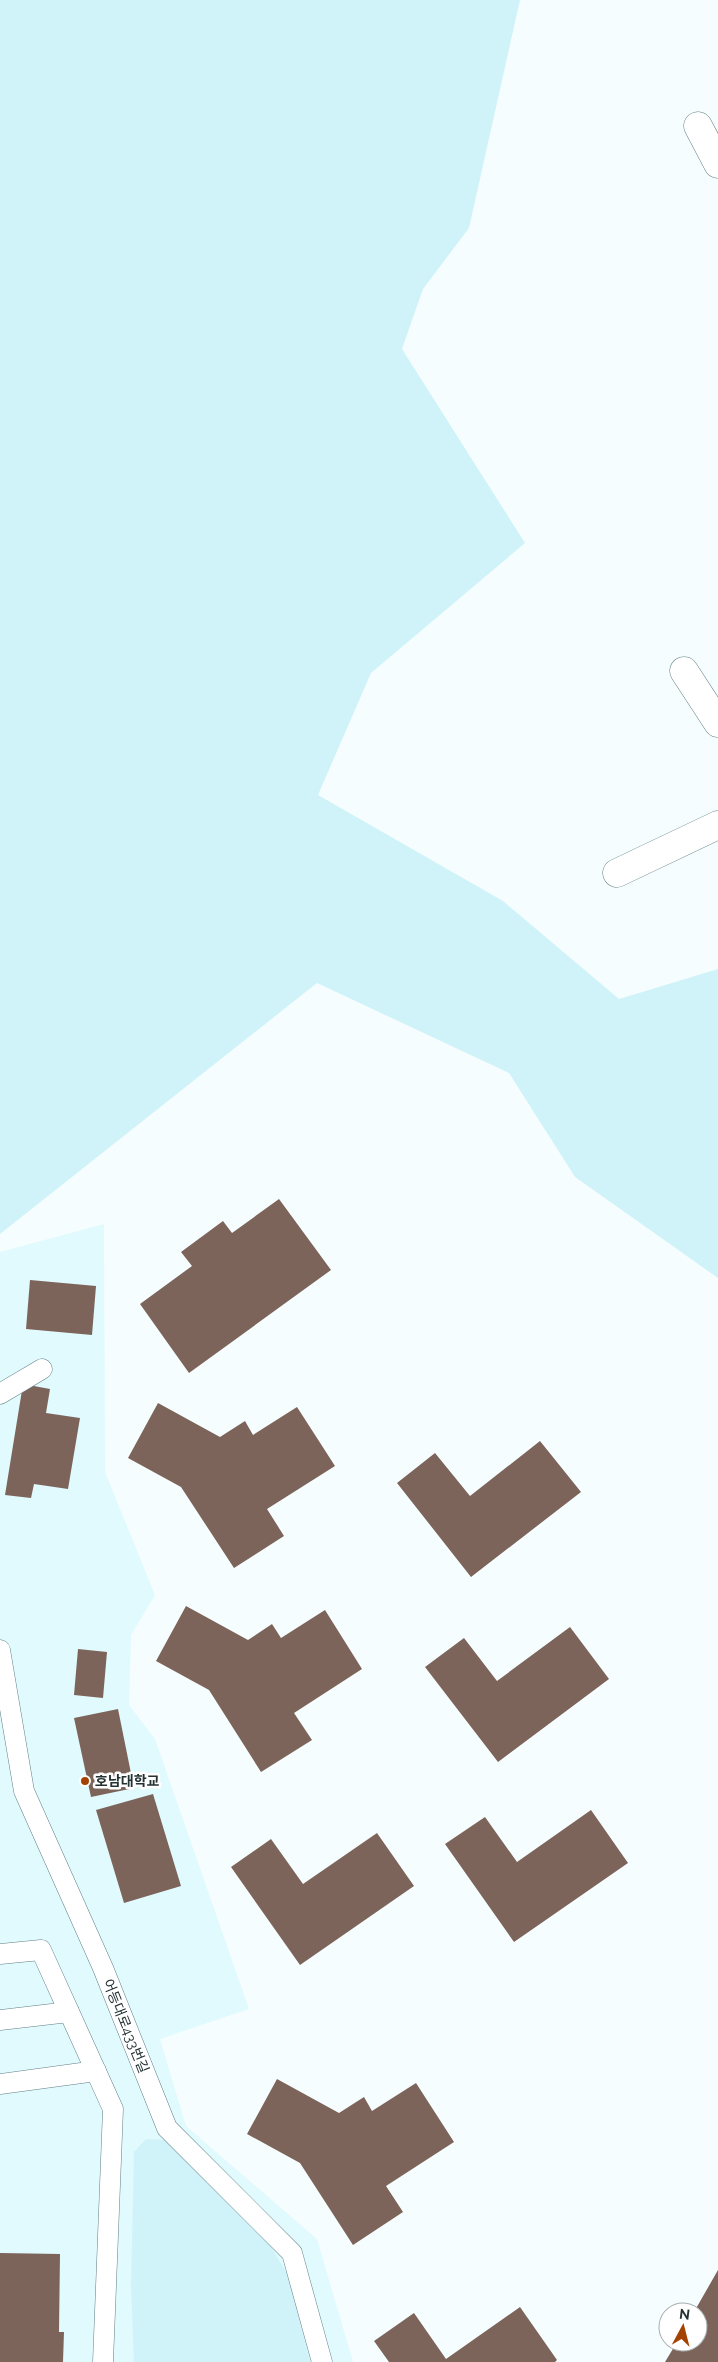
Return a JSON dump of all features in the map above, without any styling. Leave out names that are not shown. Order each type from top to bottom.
[{"type":"street","points":[[698,126],[718,164]]},
{"type":"street","points":[[684,671],[718,723]]},
{"type":"street","points":[[618,873],[718,825]]},
{"type":"lane","points":[[0,1394],[42,1368]]},
{"type":"lane","name":"어등대로433번길","points":[[0,1650],[24,1791],[103,1968],[167,2128],[292,2253],[322,2362]]},
{"type":"lane","points":[[0,1954],[41,1950],[113,2109],[104,2362]]},
{"type":"lane","points":[[0,2020],[69,2012]]},
{"type":"lane","points":[[0,2084],[96,2071]]},
{"type":"shaded area","points":[[0,0],[520,0],[469,228],[423,289],[402,349],[525,543],[371,673],[318,795],[503,901],[619,999],[718,969],[718,1278],[575,1177],[509,1073],[317,983],[0,1234]]},
{"type":"shaded area","name":"호남대학교","points":[[104,1224],[105,1472],[155,1595],[131,1635],[129,1705],[155,1739],[249,2009],[160,2039],[186,2126],[317,2239],[353,2362],[0,2362],[0,1252]]},
{"type":"shaded area","points":[[146,2139],[165,2140],[268,2242],[288,2275],[310,2362],[134,2362],[131,2287],[134,2152]]},
{"type":"building","points":[[279,1199],[331,1270],[189,1373],[140,1304],[192,1266],[181,1252],[223,1221],[232,1233]]},
{"type":"building","points":[[30,1280],[96,1286],[92,1335],[26,1329]]},
{"type":"building","points":[[23,1384],[50,1389],[46,1413],[80,1418],[68,1489],[34,1484],[31,1498],[5,1495]]},
{"type":"building","points":[[158,1403],[220,1437],[245,1421],[253,1435],[297,1407],[335,1466],[267,1509],[284,1536],[234,1568],[181,1487],[128,1458]]},
{"type":"building","points":[[540,1441],[581,1492],[471,1577],[397,1483],[435,1453],[470,1496]]},
{"type":"building","points":[[186,1606],[248,1640],[272,1624],[281,1638],[325,1610],[362,1669],[294,1713],[312,1740],[261,1772],[209,1690],[156,1661]]},
{"type":"building","points":[[570,1627],[609,1679],[498,1762],[425,1667],[464,1638],[497,1681]]},
{"type":"building","points":[[78,1649],[107,1652],[103,1698],[74,1695]]},
{"type":"building","points":[[118,1709],[134,1788],[91,1797],[74,1718]]},
{"type":"building","points":[[153,1794],[181,1886],[124,1903],[96,1810]]},
{"type":"building","points":[[591,1810],[628,1863],[514,1942],[445,1844],[485,1817],[517,1862]]},
{"type":"building","points":[[377,1833],[414,1886],[300,1965],[231,1867],[271,1839],[303,1884]]},
{"type":"building","points":[[277,2079],[339,2113],[364,2097],[372,2111],[416,2083],[454,2142],[386,2186],[403,2212],[353,2245],[300,2163],[247,2134]]},
{"type":"building","points":[[0,2253],[60,2254],[59,2332],[64,2332],[63,2362],[0,2362]]},
{"type":"building","points":[[718,2270],[718,2362],[665,2362],[671,2352],[708,2352],[708,2302],[700,2302]]},
{"type":"building","points":[[520,2307],[557,2360],[555,2362],[389,2362],[374,2341],[414,2313],[446,2359]]},
{"type":"place","name":"호남대학교","points":[[85,1781]]}]
